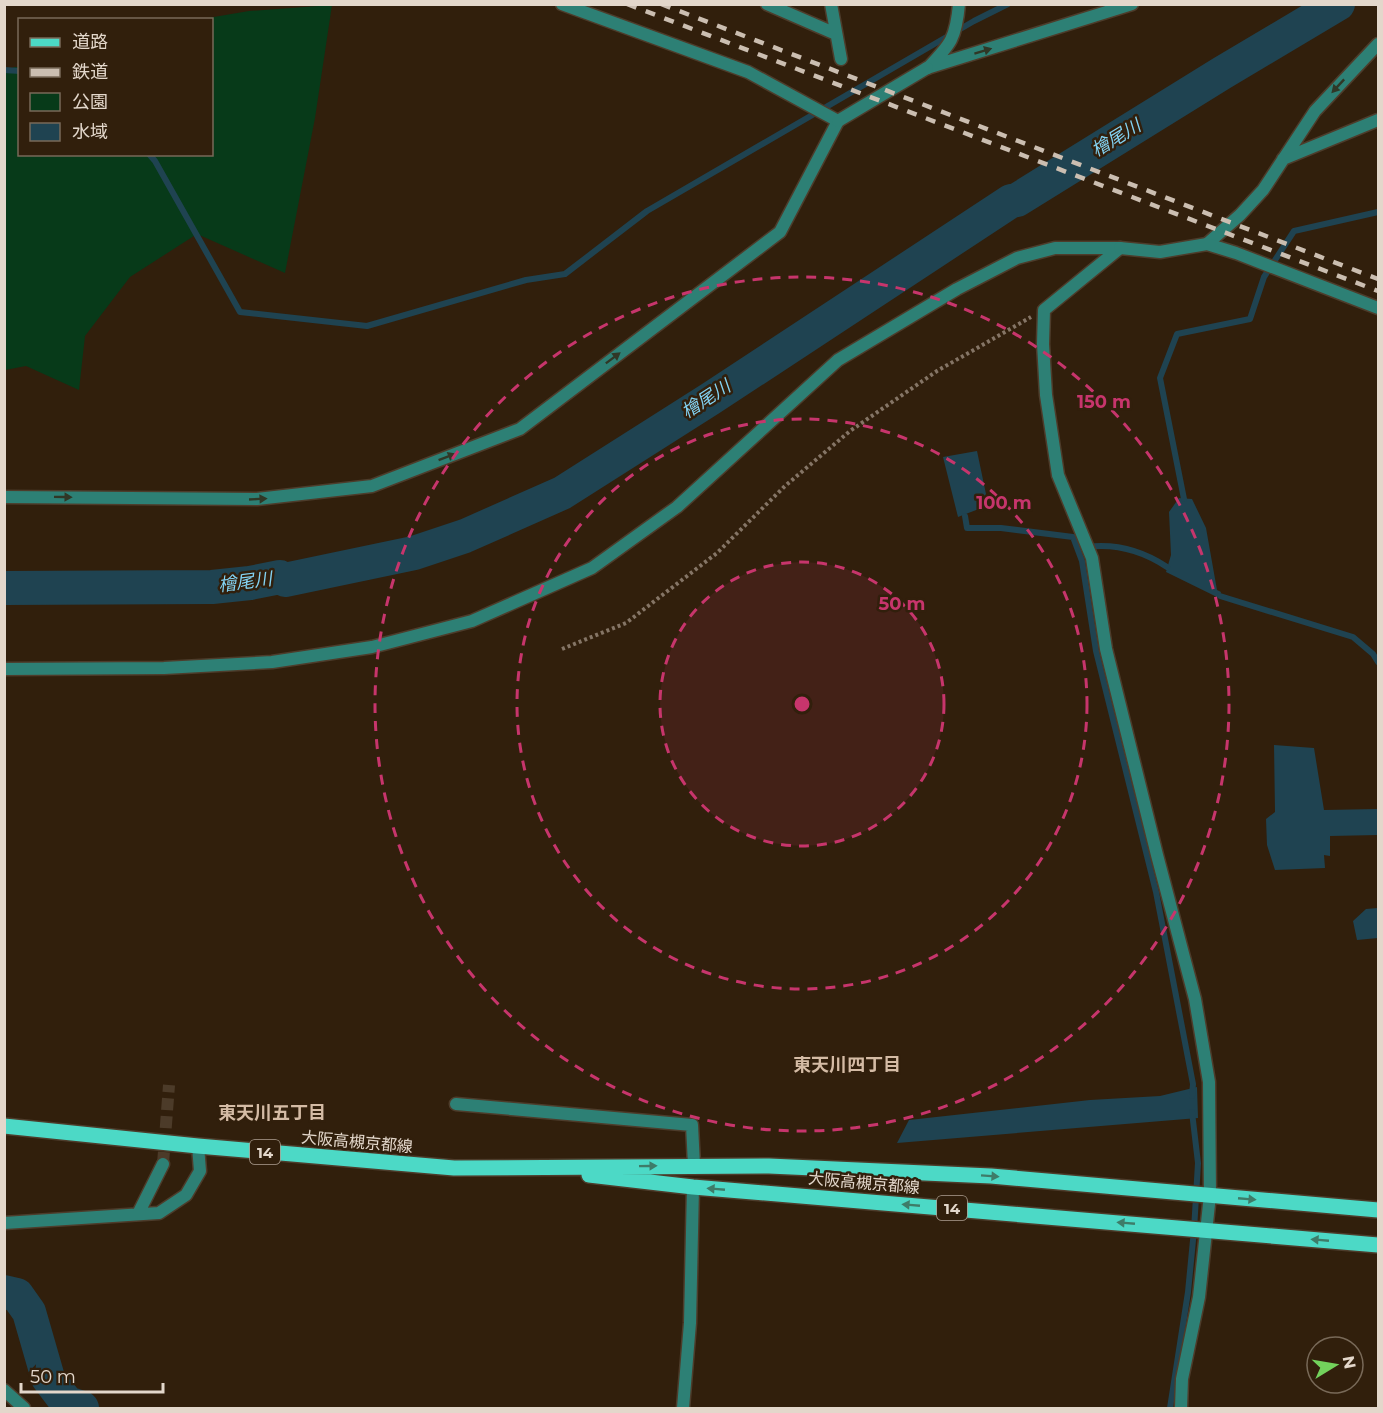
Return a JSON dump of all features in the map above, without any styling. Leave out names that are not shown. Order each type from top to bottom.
[{"type":"main road","name":"大阪高槻京都線","points":[[4,1126],[198,1146],[454,1168],[770,1166],[991,1176],[1378,1210]]},
{"type":"main road","name":"大阪高槻京都線","points":[[527,1168],[693,1187],[1378,1245]]},
{"type":"street","points":[[562,4],[748,72],[838,121]]},
{"type":"street","points":[[767,4],[836,34]]},
{"type":"street","points":[[831,4],[841,59]]},
{"type":"street","points":[[927,68],[948,46],[957,24],[958,4]]},
{"type":"street","points":[[4,497],[257,500],[372,486],[520,429],[780,232],[838,121],[927,68],[1132,4]]},
{"type":"street","points":[[1207,244],[1240,215],[1263,190],[1315,111],[1378,44]]},
{"type":"street","points":[[1282,159],[1378,120]]},
{"type":"street","points":[[4,669],[164,668],[272,662],[372,647],[472,621],[592,568],[677,507],[838,360],[957,289],[1017,258],[1055,248],[1120,248],[1160,252],[1207,244],[1378,308]]},
{"type":"street","points":[[1120,248],[1044,310],[1042,344],[1046,395],[1058,475],[1092,558],[1106,648],[1195,999],[1209,1082],[1210,1196],[1199,1297],[1182,1379],[1181,1408]]},
{"type":"street","points":[[456,1104],[692,1125],[694,1165]]},
{"type":"street","points":[[4,1223],[159,1213],[186,1195],[200,1171],[198,1146]]},
{"type":"street","points":[[138,1214],[163,1164]]},
{"type":"street","points":[[683,1408],[690,1323],[693,1187]]},
{"type":"street","points":[[4,1390],[24,1408]]},
{"type":"path","points":[[562,649],[626,623],[717,553],[785,486],[850,431],[937,371],[1044,310]]},
{"type":"green space","points":[[332,5],[315,118],[285,273],[197,234],[130,277],[85,336],[79,390],[26,366],[5,370],[5,74],[14,67],[18,67],[18,156],[213,156],[213,18],[208,18],[249,11]]},
{"type":"water","points":[[977,451],[986,494],[984,507],[958,517],[943,457]]},
{"type":"water","points":[[1179,498],[1192,499],[1206,528],[1217,590],[1221,592],[1219,598],[1166,572],[1171,555],[1169,512]]},
{"type":"water","points":[[1274,745],[1314,748],[1324,810],[1378,809],[1378,835],[1330,836],[1330,856],[1324,855],[1325,868],[1275,870],[1267,845],[1266,819],[1275,812]]},
{"type":"water","points":[[1378,908],[1378,938],[1357,940],[1353,921],[1366,909]]},
{"type":"water","points":[[1197,1087],[1198,1118],[897,1143],[909,1120],[1090,1100],[1160,1096]]},
{"type":"waterway","points":[[151,156],[240,312],[367,326],[526,280],[565,274],[647,211],[974,21],[1008,4]]},
{"type":"waterway","name":"檜尾川","points":[[4,588],[212,587],[280,577],[285,580],[414,553],[465,536],[562,493],[710,399],[1011,201],[1017,200],[1338,4]]},
{"type":"waterway","points":[[4,70],[18,71]]},
{"type":"waterway","points":[[1184,499],[1160,378],[1177,334],[1250,319],[1264,277],[1294,231],[1378,212]]},
{"type":"waterway","points":[[965,516],[967,528],[1001,528],[1073,537],[1082,561],[1096,651],[1156,892],[1193,1084],[1192,1096]]},
{"type":"waterway","points":[[1086,547],[1118,547],[1139,553],[1167,567]]},
{"type":"waterway","points":[[1220,596],[1353,637],[1373,654],[1378,662]]},
{"type":"waterway","points":[[1170,1408],[1188,1292],[1194,1230],[1198,1163],[1192,1112]]},
{"type":"waterway","points":[[4,1292],[17,1295],[29,1312],[48,1378],[67,1403],[82,1408]]},
{"type":"tunnel","points":[[163,1164],[169,1085]]},
{"type":"railway","points":[[627,4],[1378,291]]},
{"type":"railway","points":[[661,4],[1378,279]]},
{"type":"district","name":"東天川四丁目","points":[[847,1065]]},
{"type":"district","name":"東天川五丁目","points":[[272,1113]]}]
